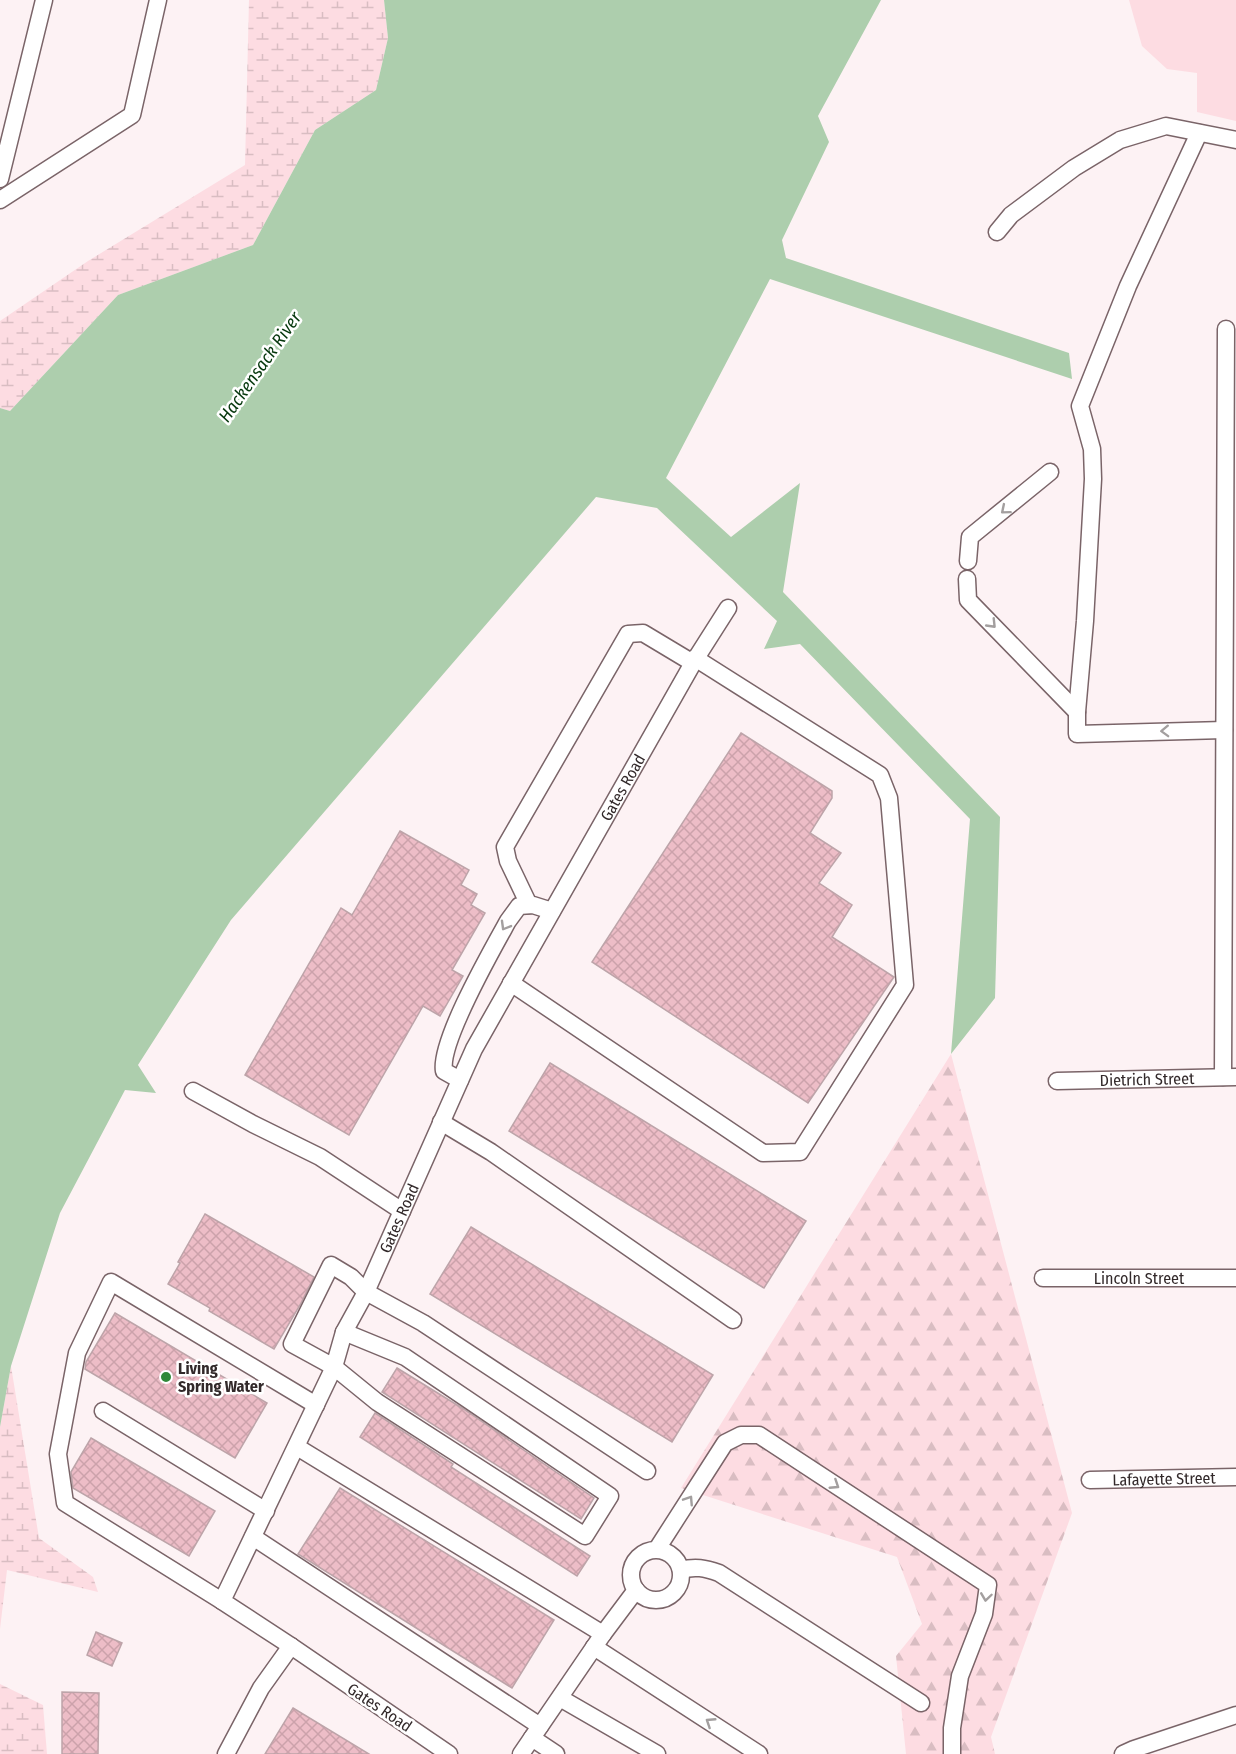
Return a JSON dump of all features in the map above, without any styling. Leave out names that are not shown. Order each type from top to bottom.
[{"type":"street","points":[[0,178],[44,0]]},
{"type":"street","points":[[0,200],[132,115],[158,0]]},
{"type":"street","points":[[997,232],[1011,215],[1074,168],[1120,140],[1166,126],[1236,140]]},
{"type":"street","points":[[1199,133],[1128,286],[1080,406],[1092,449],[1093,479],[1077,734],[1224,730]]},
{"type":"street","points":[[1226,329],[1224,730],[1229,1077]]},
{"type":"street","points":[[968,561],[970,537],[1050,472]]},
{"type":"street","points":[[967,579],[968,600],[1077,712]]},
{"type":"street","name":"Gates Road","points":[[449,1754],[222,1601],[334,1367],[344,1332],[366,1292],[474,1049],[694,660],[728,608]]},
{"type":"street","points":[[511,983],[763,1153],[800,1152],[905,986],[889,798],[880,776],[694,660],[643,633],[628,634],[505,847],[508,861],[529,905]]},
{"type":"street","points":[[460,1080],[444,1071],[443,1064],[455,1025],[507,921],[519,906],[533,905],[552,911]]},
{"type":"street","name":"Dietrich Street","points":[[1057,1081],[1229,1077]]},
{"type":"street","points":[[194,1091],[253,1124],[320,1157],[402,1211]]},
{"type":"street","points":[[441,1122],[491,1152],[733,1320]]},
{"type":"street","points":[[344,1332],[405,1357],[610,1496],[585,1536],[377,1402],[334,1367],[292,1344],[331,1265],[351,1277],[366,1292],[423,1323],[647,1471]]},
{"type":"street","name":"Lincoln Street","points":[[1043,1278],[1236,1278]]},
{"type":"street","points":[[222,1601],[65,1503],[58,1454],[77,1353],[111,1282],[316,1405]]},
{"type":"street","points":[[103,1411],[266,1511]]},
{"type":"street","points":[[657,1550],[725,1443],[741,1435],[759,1435],[988,1585],[984,1614],[960,1676],[952,1728],[952,1754]]},
{"type":"street","points":[[297,1447],[599,1640],[759,1754]]},
{"type":"street","name":"Lafayette Street","points":[[1090,1480],[1236,1478]]},
{"type":"street","points":[[253,1537],[536,1732],[556,1754]]},
{"type":"street","points":[[649,1550],[657,1550],[665,1551],[672,1556],[678,1562],[681,1570],[681,1578],[674,1593],[659,1600],[650,1599],[636,1590],[631,1575],[632,1567],[641,1554],[649,1550]]},
{"type":"street","points":[[681,1570],[691,1567],[705,1568],[719,1573],[921,1703]]},
{"type":"street","points":[[521,1754],[636,1590]]},
{"type":"street","points":[[226,1754],[261,1688],[291,1646]]},
{"type":"street","points":[[560,1698],[657,1754]]},
{"type":"street","points":[[1123,1754],[1236,1715]]},
{"type":"green space","points":[[249,0],[384,0],[388,38],[376,90],[315,130],[253,245],[118,295],[10,411],[0,408],[0,321],[88,261],[245,165]]},
{"type":"green space","points":[[1129,0],[1236,0],[1236,121],[1197,112],[1197,73],[1167,69],[1142,46]]},
{"type":"green space","points":[[951,1054],[1072,1513],[991,1737],[995,1754],[906,1754],[896,1656],[922,1624],[897,1557],[681,1488]]},
{"type":"green space","points":[[11,1366],[39,1538],[93,1577],[98,1592],[7,1570],[0,1629],[0,1427]]},
{"type":"green space","points":[[0,1684],[43,1705],[47,1754],[0,1754]]},
{"type":"water","name":"Hackensack River","points":[[384,0],[881,0],[818,116],[829,142],[782,240],[786,258],[1069,353],[1072,379],[770,279],[666,478],[731,537],[800,483],[783,592],[1000,817],[995,998],[951,1054],[970,819],[800,644],[764,649],[777,621],[657,508],[596,497],[231,920],[138,1065],[156,1093],[125,1090],[60,1213],[11,1366],[0,1427],[0,408],[10,411],[118,295],[253,245],[315,130],[376,90],[388,38]]},
{"type":"building","points":[[741,733],[832,791],[832,798],[810,833],[841,853],[819,883],[852,905],[832,937],[894,977],[808,1103],[592,962]]},
{"type":"building","points":[[400,831],[469,870],[461,885],[477,894],[471,905],[485,913],[452,970],[463,976],[440,1016],[423,1006],[349,1135],[245,1075],[341,908],[352,915]]},
{"type":"building","points":[[550,1063],[806,1221],[764,1288],[509,1131]]},
{"type":"building","points":[[205,1214],[314,1277],[274,1349],[168,1284]]},
{"type":"building","points":[[471,1227],[713,1375],[672,1442],[430,1294]]},
{"type":"building","points":[[115,1313],[267,1403],[235,1458],[85,1369],[86,1362]]},
{"type":"building","points":[[397,1368],[462,1408],[594,1498],[581,1519],[382,1392]]},
{"type":"building","points":[[375,1413],[453,1464],[451,1467],[590,1556],[577,1576],[360,1437]]},
{"type":"building","points":[[91,1438],[215,1511],[189,1556],[73,1488],[71,1472]]},
{"type":"building","points":[[340,1488],[554,1620],[512,1688],[298,1554]]},
{"type":"building","points":[[96,1632],[122,1643],[112,1666],[87,1655]]},
{"type":"building","points":[[62,1692],[99,1693],[98,1754],[62,1754]]},
{"type":"building","points":[[293,1708],[369,1754],[265,1754]]},
{"type":"place","name":"Living Spring Water","points":[[166,1377]]}]
